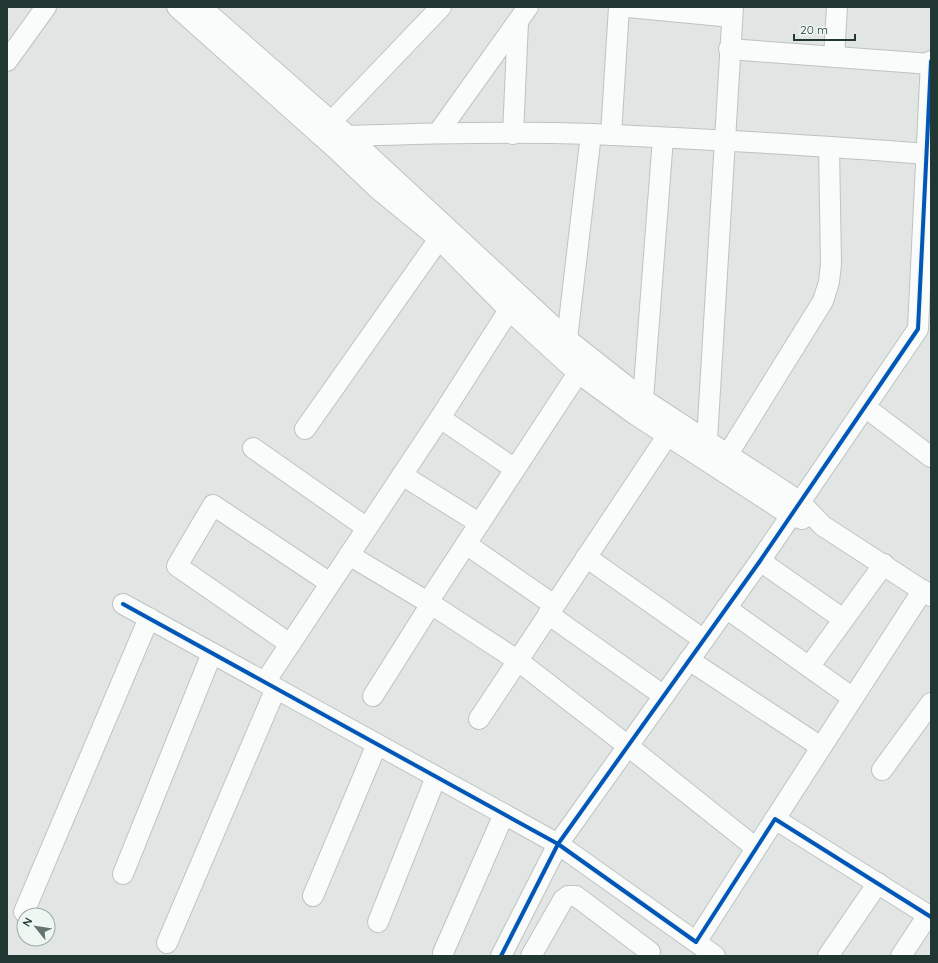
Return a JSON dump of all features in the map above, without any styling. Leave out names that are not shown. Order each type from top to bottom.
[{"type":"street","points":[[7,61],[46,7]]},
{"type":"street","points":[[330,122],[441,7]]},
{"type":"street","points":[[567,339],[601,135],[619,7]]},
{"type":"street","points":[[628,7],[733,12],[707,440]]},
{"type":"street","points":[[834,57],[837,7]]},
{"type":"street","points":[[192,10],[348,136],[567,339],[643,399],[673,427],[927,593],[853,698],[696,942]]},
{"type":"street","points":[[192,10],[378,189],[438,240],[509,310],[578,373],[633,413],[707,440],[728,454],[795,508]]},
{"type":"street","points":[[513,134],[523,14]]},
{"type":"street","points":[[438,133],[523,14]]},
{"type":"street","points":[[730,49],[931,64]]},
{"type":"street","points":[[501,956],[558,844],[760,561],[865,407],[924,334],[931,61]]},
{"type":"street","points":[[348,136],[438,133],[601,135],[828,147],[928,158]]},
{"type":"street","points":[[643,399],[663,138]]},
{"type":"street","points":[[728,454],[823,301],[829,282],[831,264],[828,147]]},
{"type":"street","points":[[305,429],[438,240]]},
{"type":"street","points":[[167,943],[270,685],[290,644],[440,418],[509,310]]},
{"type":"street","points":[[372,696],[479,523],[578,373]]},
{"type":"street","points":[[865,407],[931,457]]},
{"type":"street","points":[[440,418],[515,468]]},
{"type":"street","points":[[479,719],[673,427]]},
{"type":"street","points":[[253,448],[367,528]]},
{"type":"street","points":[[402,475],[479,523]]},
{"type":"street","points":[[290,644],[177,566],[213,505],[330,583]]},
{"type":"street","points":[[466,544],[664,696]]},
{"type":"street","points":[[349,555],[429,603],[517,660],[756,848]]},
{"type":"street","points":[[586,557],[704,640]]},
{"type":"street","points":[[760,561],[843,619]]},
{"type":"street","points":[[809,667],[884,564]]},
{"type":"street","points":[[123,604],[558,844],[715,956]]},
{"type":"street","points":[[726,608],[853,698]]},
{"type":"street","points":[[26,907],[149,618]]},
{"type":"street","points":[[123,874],[212,653]]},
{"type":"street","points":[[689,660],[821,747]]},
{"type":"street","points":[[882,770],[931,703]]},
{"type":"street","points":[[313,896],[377,744]]},
{"type":"street","points":[[378,922],[436,777]]},
{"type":"street","points":[[443,953],[504,814]]},
{"type":"street","points":[[775,819],[929,916],[901,956]]},
{"type":"street","points":[[828,956],[878,883]]},
{"type":"street","points":[[531,956],[563,900],[568,896],[576,896],[650,952]]},
{"type":"cycle path","points":[[501,956],[558,844],[760,561],[918,329],[931,61]]},
{"type":"cycle path","points":[[123,604],[558,844],[696,942],[775,819],[931,917]]}]
